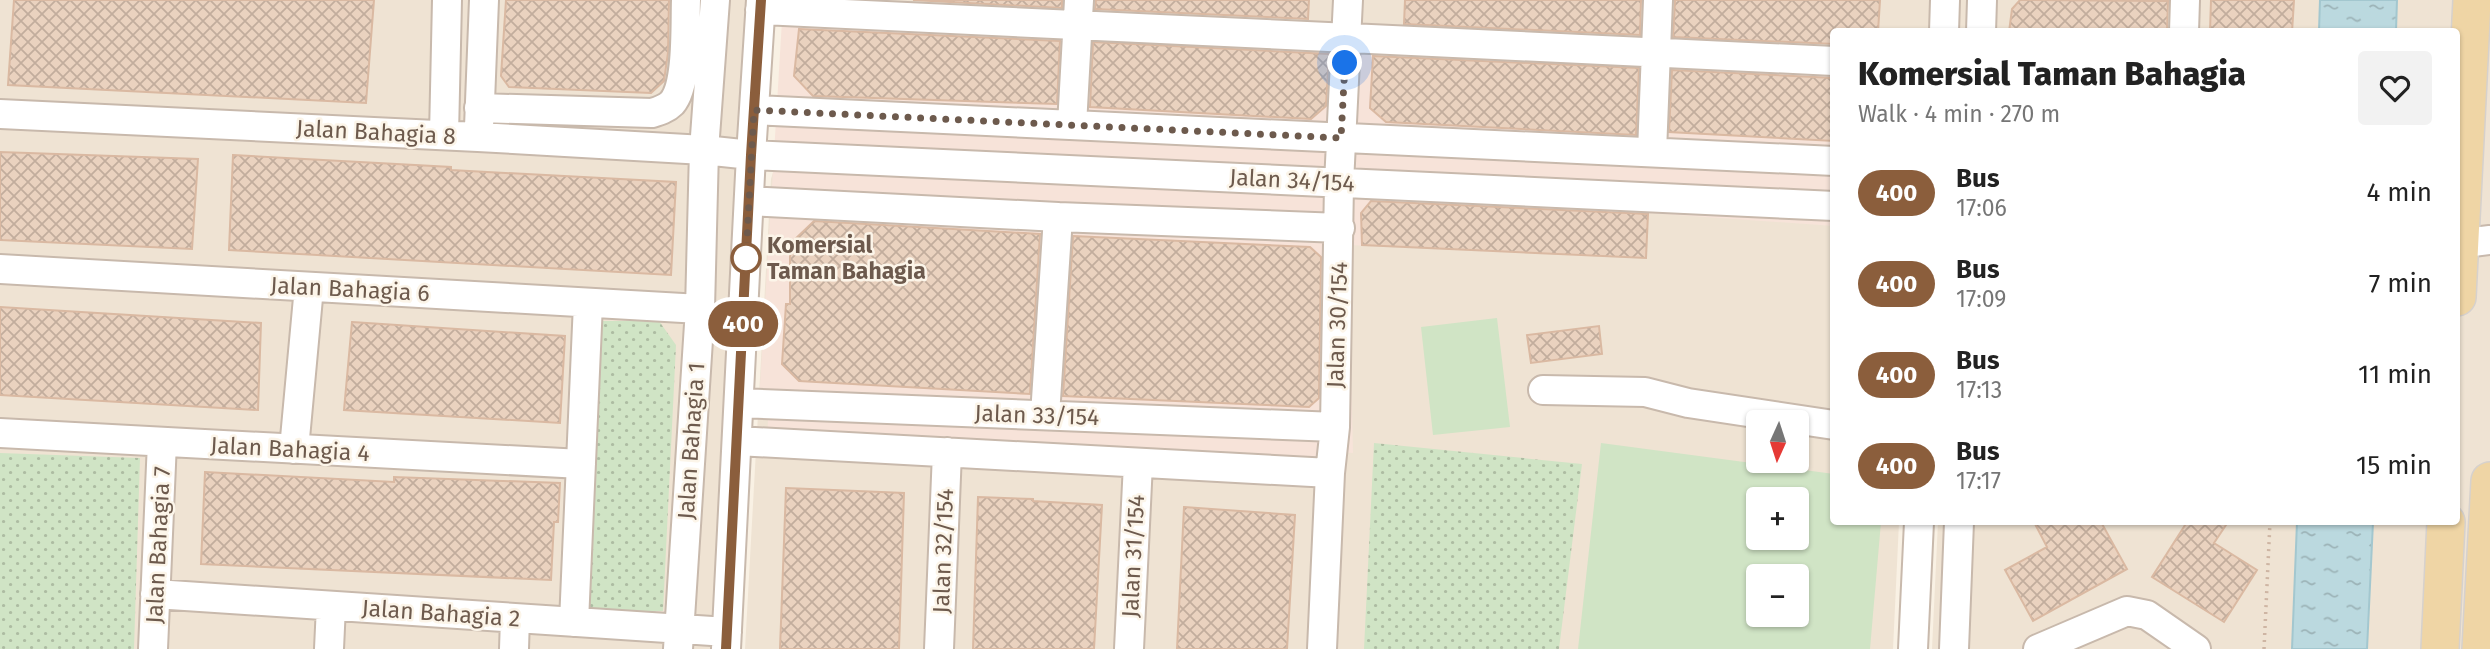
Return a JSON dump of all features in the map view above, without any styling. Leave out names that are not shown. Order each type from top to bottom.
[{"type":"main road","points":[[2460,283],[2469,242],[2472,0]]},
{"type":"main road","points":[[2481,649],[2490,481]]},
{"type":"main road","points":[[2440,649],[2446,525]]},
{"type":"street","points":[[444,135],[447,0]]},
{"type":"street","points":[[478,137],[484,0]]},
{"type":"street","points":[[479,108],[652,113],[665,109],[674,102],[681,85],[686,0]]},
{"type":"street","name":"Jalan Bahagia 1","points":[[678,639],[700,309],[704,150],[715,0]]},
{"type":"street","name":"Jalan 30/154","points":[[1322,649],[1330,473],[1335,427],[1339,183],[1348,0]]},
{"type":"street","points":[[1652,152],[1658,0]]},
{"type":"street","points":[[1944,28],[1945,0]]},
{"type":"street","points":[[1981,28],[1982,0]]},
{"type":"street","points":[[2184,28],[2185,0]]},
{"type":"street","points":[[727,641],[761,5],[1078,13],[1346,37],[1830,61]]},
{"type":"street","points":[[1072,125],[1078,13]]},
{"type":"street","name":"Jalan 34/154","points":[[754,110],[1830,161]]},
{"type":"street","name":"Jalan Bahagia 8","points":[[0,114],[444,135],[751,155]]},
{"type":"street","name":"Jalan 34/154","points":[[751,155],[1830,206]]},
{"type":"street","points":[[749,201],[1340,228]]},
{"type":"street","points":[[1045,415],[1058,217]]},
{"type":"street","name":"Jalan Bahagia 6","points":[[0,270],[700,309]]},
{"type":"street","points":[[294,449],[309,287]]},
{"type":"street","points":[[574,622],[588,303]]},
{"type":"street","points":[[1543,390],[1646,392],[1699,405],[1830,424]]},
{"type":"street","name":"Jalan 33/154","points":[[738,402],[1335,427]]},
{"type":"street","name":"Jalan Bahagia 4","points":[[0,433],[581,464]]},
{"type":"street","name":"Jalan 33/154","points":[[737,441],[1330,473]]},
{"type":"street","name":"Jalan Bahagia 7","points":[[153,649],[162,442]]},
{"type":"street","name":"Jalan 32/154","points":[[939,649],[947,453]]},
{"type":"street","name":"Jalan 31/154","points":[[1129,649],[1138,463]]},
{"type":"street","points":[[1913,649],[1919,525]]},
{"type":"street","points":[[1954,649],[1959,525]]},
{"type":"street","name":"Jalan Bahagia 2","points":[[155,594],[574,622],[678,639],[727,641]]},
{"type":"street","points":[[329,649],[331,606]]},
{"type":"street","points":[[2038,649],[2127,611],[2147,615],[2196,649]]},
{"type":"street","points":[[514,649],[515,618]]},
{"type":"path","points":[[2264,649],[2270,525]]},
{"type":"shaded area","points":[[0,0],[752,0],[718,649],[0,649]]},
{"type":"shaded area","points":[[783,0],[2490,0],[2490,649],[1932,649],[1938,525],[2460,525],[2460,28],[1830,28],[1830,525],[1899,525],[1893,649],[745,649],[771,179],[787,128]]},
{"type":"shaded area","points":[[783,4],[1830,59],[1830,226],[1648,213],[1646,258],[1348,245],[1353,453],[1318,451],[1317,464],[767,441],[768,420],[758,419]]},
{"type":"green space","points":[[1497,318],[1510,427],[1433,435],[1421,327]]},
{"type":"green space","points":[[601,321],[659,321],[676,345],[663,611],[581,614]]},
{"type":"green space","points":[[1374,443],[1582,464],[1559,649],[1364,649]]},
{"type":"green space","points":[[1601,443],[1746,462],[1746,473],[1809,473],[1810,471],[1830,473],[1830,525],[1881,525],[1870,649],[1578,649]]},
{"type":"green space","points":[[0,453],[140,458],[134,649],[0,649]]},
{"type":"water","points":[[2320,0],[2397,0],[2396,28],[2319,28]]},
{"type":"water","points":[[2297,525],[2373,525],[2367,649],[2292,649]]},
{"type":"building","points":[[14,0],[374,0],[366,103],[8,85]]},
{"type":"building","points":[[506,0],[669,0],[668,53],[664,81],[651,93],[509,87],[501,76]]},
{"type":"building","points":[[913,0],[1062,0],[1062,8]]},
{"type":"building","points":[[1096,0],[1309,0],[1308,19],[1095,9]]},
{"type":"building","points":[[1405,0],[1641,0],[1640,35],[1404,24]]},
{"type":"building","points":[[1675,0],[1880,0],[1878,28],[1830,28],[1830,44],[1673,37]]},
{"type":"building","points":[[2020,0],[2168,1],[2167,28],[2010,28],[2012,9]]},
{"type":"building","points":[[2211,0],[2294,0],[2292,28],[2210,28]]},
{"type":"building","points":[[799,29],[1060,41],[1057,104],[813,96],[794,76]]},
{"type":"building","points":[[1093,42],[1329,54],[1326,106],[1311,119],[1090,107]]},
{"type":"building","points":[[1373,56],[1639,68],[1636,135],[1386,122],[1370,108]]},
{"type":"building","points":[[1672,70],[1830,78],[1830,141],[1669,132]]},
{"type":"building","points":[[0,152],[198,159],[192,249],[0,240]]},
{"type":"building","points":[[233,155],[676,182],[671,275],[229,250]]},
{"type":"building","points":[[1371,201],[1648,214],[1646,258],[1362,245],[1361,213]]},
{"type":"building","points":[[814,221],[1040,234],[1030,394],[799,381],[782,364],[786,304],[790,304],[790,244]]},
{"type":"building","points":[[1073,236],[1310,247],[1321,257],[1319,398],[1309,407],[1063,396]]},
{"type":"building","points":[[0,307],[261,323],[258,410],[0,395]]},
{"type":"building","points":[[352,322],[565,336],[560,423],[344,410]]},
{"type":"building","points":[[1599,326],[1602,354],[1531,363],[1527,335]]},
{"type":"building","points":[[205,472],[394,482],[394,477],[560,483],[558,522],[554,522],[551,580],[201,564]]},
{"type":"building","points":[[786,488],[904,493],[899,649],[780,649]]},
{"type":"building","points":[[978,497],[1102,505],[1094,649],[973,649]]},
{"type":"building","points":[[1184,507],[1295,515],[1287,649],[1177,649]]},
{"type":"building","points":[[2036,525],[2103,525],[2127,569],[2033,621],[2005,570],[2047,547]]},
{"type":"building","points":[[2185,525],[2226,525],[2214,543],[2257,570],[2224,622],[2152,577]]},
{"type":"bus line","name":"400","points":[[726,649],[761,0]]},
{"type":"place","name":"Komersial Taman Bahagia","points":[[746,258]]},
{"type":"route","points":[[746,258],[754,110],[1341,138],[1345,63]]}]
